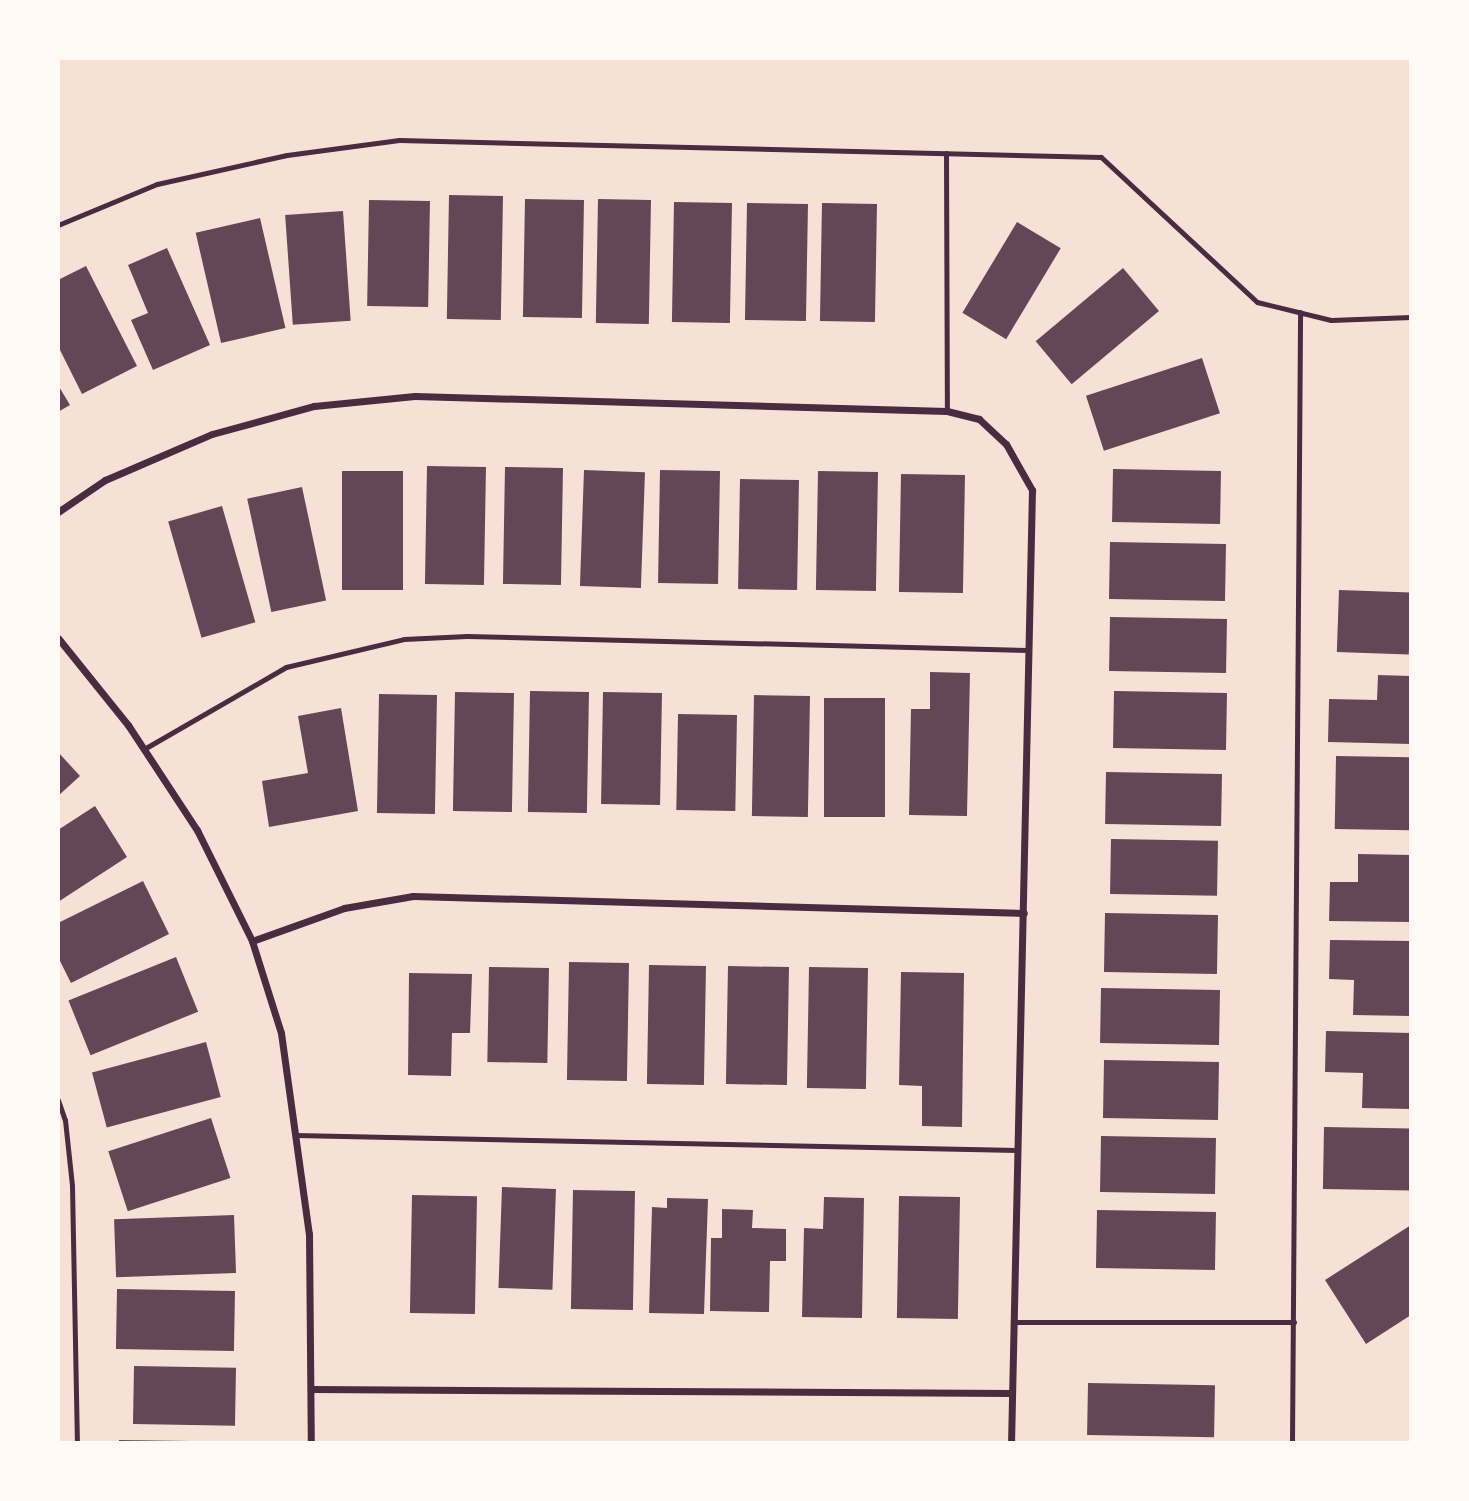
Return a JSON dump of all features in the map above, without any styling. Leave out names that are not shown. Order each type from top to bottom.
[{"type":"street","points":[[58,513],[105,480],[212,434],[314,406],[415,396],[947,411],[979,419],[1006,444],[1032,490],[1011,1443]]},
{"type":"street","points":[[58,638],[128,725],[197,830],[252,941],[281,1033],[309,1234],[311,1443]]},
{"type":"street","points":[[252,941],[344,908],[413,896],[1024,913]]},
{"type":"street","points":[[311,1389],[1010,1394]]},
{"type":"lane","points":[[58,225],[157,184],[287,155],[399,141],[1101,157],[1256,302],[1331,320],[1411,317]]},
{"type":"lane","points":[[946,153],[947,411]]},
{"type":"lane","points":[[1292,1443],[1300,312]]},
{"type":"lane","points":[[144,749],[286,667],[404,639],[467,636],[1029,650]]},
{"type":"lane","points":[[58,1100],[65,1120],[72,1186],[77,1443]]},
{"type":"lane","points":[[295,1135],[1017,1150]]},
{"type":"lane","points":[[1012,1322],[1293,1322]]},
{"type":"building","points":[[449,195],[503,196],[501,320],[447,319]]},
{"type":"building","points":[[525,199],[584,200],[582,318],[523,317]]},
{"type":"building","points":[[598,199],[651,200],[649,324],[596,323]]},
{"type":"building","points":[[369,200],[430,201],[428,307],[367,306]]},
{"type":"building","points":[[674,202],[732,203],[730,323],[672,322]]},
{"type":"building","points":[[747,203],[808,204],[806,321],[745,320]]},
{"type":"building","points":[[822,203],[877,204],[875,322],[820,321]]},
{"type":"building","points":[[343,211],[351,321],[293,325],[285,215]]},
{"type":"building","points":[[260,218],[285,328],[221,343],[196,233]]},
{"type":"building","points":[[1017,222],[1061,248],[1006,339],[962,313]]},
{"type":"building","points":[[167,248],[210,345],[153,370],[131,320],[148,313],[128,265]]},
{"type":"building","points":[[86,266],[137,366],[82,394],[58,346],[58,280]]},
{"type":"building","points":[[1123,268],[1159,311],[1072,384],[1036,341]]},
{"type":"building","points":[[1202,358],[1220,413],[1104,451],[1086,396]]},
{"type":"building","points":[[58,385],[70,405],[58,412]]},
{"type":"building","points":[[427,466],[486,467],[484,585],[425,584]]},
{"type":"building","points":[[505,467],[563,468],[561,585],[503,584]]},
{"type":"building","points":[[1113,469],[1221,471],[1220,524],[1112,522]]},
{"type":"building","points":[[584,470],[645,472],[641,588],[580,586]]},
{"type":"building","points":[[660,470],[720,471],[718,584],[658,583]]},
{"type":"building","points":[[342,471],[403,471],[403,590],[342,590]]},
{"type":"building","points":[[818,471],[878,472],[876,591],[816,590]]},
{"type":"building","points":[[901,474],[965,475],[963,593],[899,592]]},
{"type":"building","points":[[740,479],[799,480],[797,590],[738,589]]},
{"type":"building","points":[[302,487],[326,600],[271,612],[247,499]]},
{"type":"building","points":[[222,506],[255,622],[202,638],[168,521]]},
{"type":"building","points":[[1110,542],[1226,544],[1225,601],[1109,599]]},
{"type":"building","points":[[1339,590],[1411,593],[1409,654],[1337,652]]},
{"type":"building","points":[[1110,617],[1227,619],[1226,673],[1109,671]]},
{"type":"building","points":[[930,672],[970,673],[967,816],[909,815],[911,709],[930,709]]},
{"type":"building","points":[[1378,675],[1411,676],[1411,744],[1328,742],[1329,699],[1377,700]]},
{"type":"building","points":[[530,691],[589,692],[587,813],[528,812]]},
{"type":"building","points":[[1114,691],[1227,693],[1226,750],[1113,748]]},
{"type":"building","points":[[455,692],[514,693],[512,812],[453,811]]},
{"type":"building","points":[[603,692],[662,693],[660,805],[601,804]]},
{"type":"building","points":[[379,694],[437,695],[435,814],[377,813]]},
{"type":"building","points":[[754,695],[810,696],[808,817],[752,816]]},
{"type":"building","points":[[824,698],[885,698],[885,817],[824,817]]},
{"type":"building","points":[[341,708],[358,811],[269,827],[262,781],[308,773],[298,716]]},
{"type":"building","points":[[678,714],[737,715],[735,811],[676,810]]},
{"type":"building","points":[[58,752],[80,776],[58,796]]},
{"type":"building","points":[[1336,756],[1411,757],[1410,830],[1335,829]]},
{"type":"building","points":[[1106,772],[1222,774],[1221,826],[1105,824]]},
{"type":"building","points":[[95,806],[127,857],[58,902],[58,830]]},
{"type":"building","points":[[1111,839],[1218,841],[1217,896],[1110,894]]},
{"type":"building","points":[[1358,854],[1411,855],[1411,922],[1329,921],[1330,882],[1358,882]]},
{"type":"building","points":[[143,881],[169,934],[71,983],[58,957],[58,923]]},
{"type":"building","points":[[1105,913],[1218,915],[1217,974],[1104,972]]},
{"type":"building","points":[[1330,940],[1411,941],[1411,1016],[1353,1015],[1354,980],[1329,979]]},
{"type":"building","points":[[176,957],[198,1012],[91,1055],[68,1000]]},
{"type":"building","points":[[569,962],[629,963],[627,1081],[567,1080]]},
{"type":"building","points":[[649,965],[706,966],[704,1085],[647,1084]]},
{"type":"building","points":[[728,966],[789,967],[787,1085],[726,1084]]},
{"type":"building","points":[[489,967],[549,968],[547,1063],[487,1062]]},
{"type":"building","points":[[809,967],[868,968],[866,1089],[807,1088]]},
{"type":"building","points":[[901,972],[964,973],[962,1127],[922,1126],[922,1086],[899,1085]]},
{"type":"building","points":[[409,973],[472,974],[470,1033],[452,1033],[451,1076],[408,1075]]},
{"type":"building","points":[[1101,988],[1220,990],[1219,1045],[1100,1043]]},
{"type":"building","points":[[1326,1031],[1411,1033],[1411,1109],[1362,1108],[1363,1073],[1325,1072]]},
{"type":"building","points":[[206,1042],[221,1097],[107,1128],[92,1073]]},
{"type":"building","points":[[1104,1060],[1219,1062],[1218,1120],[1103,1118]]},
{"type":"building","points":[[211,1118],[230,1178],[128,1211],[108,1151]]},
{"type":"building","points":[[1324,1127],[1411,1129],[1410,1191],[1323,1189]]},
{"type":"building","points":[[1101,1136],[1216,1138],[1215,1194],[1100,1192]]},
{"type":"building","points":[[502,1187],[556,1189],[552,1290],[498,1288]]},
{"type":"building","points":[[573,1190],[635,1191],[633,1310],[571,1309]]},
{"type":"building","points":[[412,1195],[477,1196],[475,1314],[410,1313]]},
{"type":"building","points":[[899,1196],[960,1197],[958,1319],[897,1318]]},
{"type":"building","points":[[824,1197],[864,1198],[862,1318],[802,1317],[804,1228],[823,1229]]},
{"type":"building","points":[[667,1198],[708,1199],[704,1314],[649,1313],[652,1207],[667,1208]]},
{"type":"building","points":[[722,1209],[753,1210],[752,1228],[786,1229],[786,1261],[770,1261],[769,1312],[710,1311],[711,1238],[722,1238]]},
{"type":"building","points":[[1097,1210],[1216,1212],[1215,1270],[1096,1268]]},
{"type":"building","points":[[234,1215],[236,1273],[116,1277],[114,1219]]},
{"type":"building","points":[[1411,1225],[1411,1315],[1366,1344],[1325,1280]]},
{"type":"building","points":[[117,1289],[235,1291],[234,1351],[116,1349]]},
{"type":"building","points":[[134,1366],[236,1368],[235,1426],[133,1424]]},
{"type":"building","points":[[1088,1383],[1215,1385],[1214,1437],[1087,1435]]},
{"type":"building","points":[[119,1440],[192,1441],[192,1443],[119,1443]]}]
